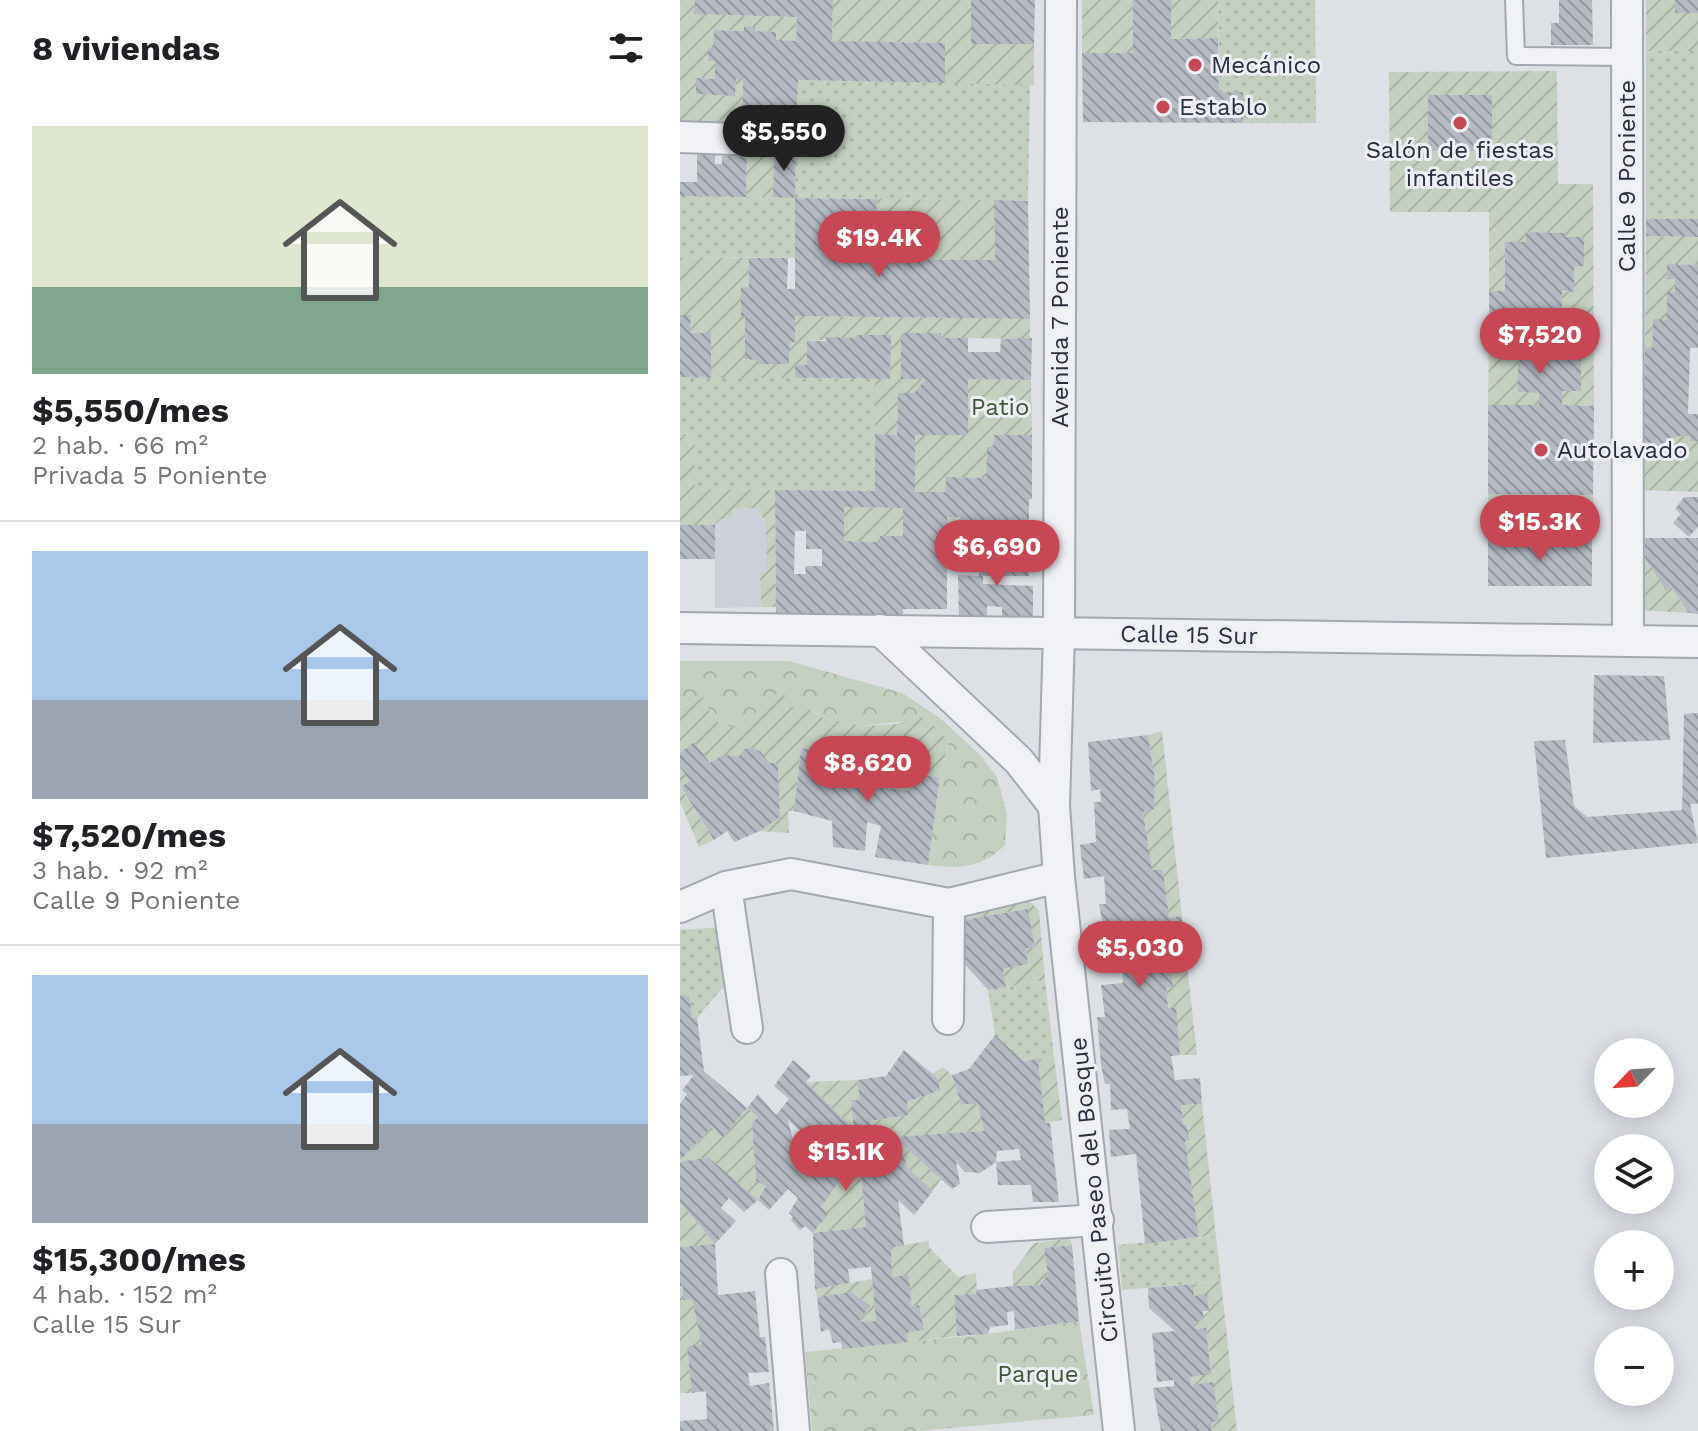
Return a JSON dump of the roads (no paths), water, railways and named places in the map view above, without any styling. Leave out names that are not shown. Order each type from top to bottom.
[{"type":"street","name":"Avenida 7 Poniente","points":[[1059,633],[1061,0]]},
{"type":"street","name":"Calle 9 Poniente","points":[[1627,0],[1628,639]]},
{"type":"street","points":[[680,137],[733,139]]},
{"type":"street","name":"Calle 15 Sur","points":[[680,628],[1698,642]]},
{"type":"street","points":[[880,630],[1019,761],[1054,806]]},
{"type":"street","name":"Circuito Paseo del Bosque","points":[[1059,633],[1054,806],[1059,877],[1119,1431]]},
{"type":"street","points":[[680,907],[726,887],[791,874],[949,904],[1059,877]]},
{"type":"street","points":[[726,887],[747,1028]]},
{"type":"street","points":[[948,1019],[949,904]]},
{"type":"street","points":[[987,1227],[1098,1220]]},
{"type":"street","points":[[781,1274],[794,1431]]},
{"type":"lane","points":[[1514,0],[1516,56],[1627,57]]},
{"type":"place","name":"Mecánico","points":[[1195,65]]},
{"type":"place","name":"Establo","points":[[1163,107]]},
{"type":"place","name":"Salón de fiestas infantiles","points":[[1460,123]]},
{"type":"place","name":"Autolavado","points":[[1541,450]]},
{"type":"park label","name":"Patio","points":[[1000,407]]},
{"type":"park label","name":"Parque","points":[[1038,1374]]}]
